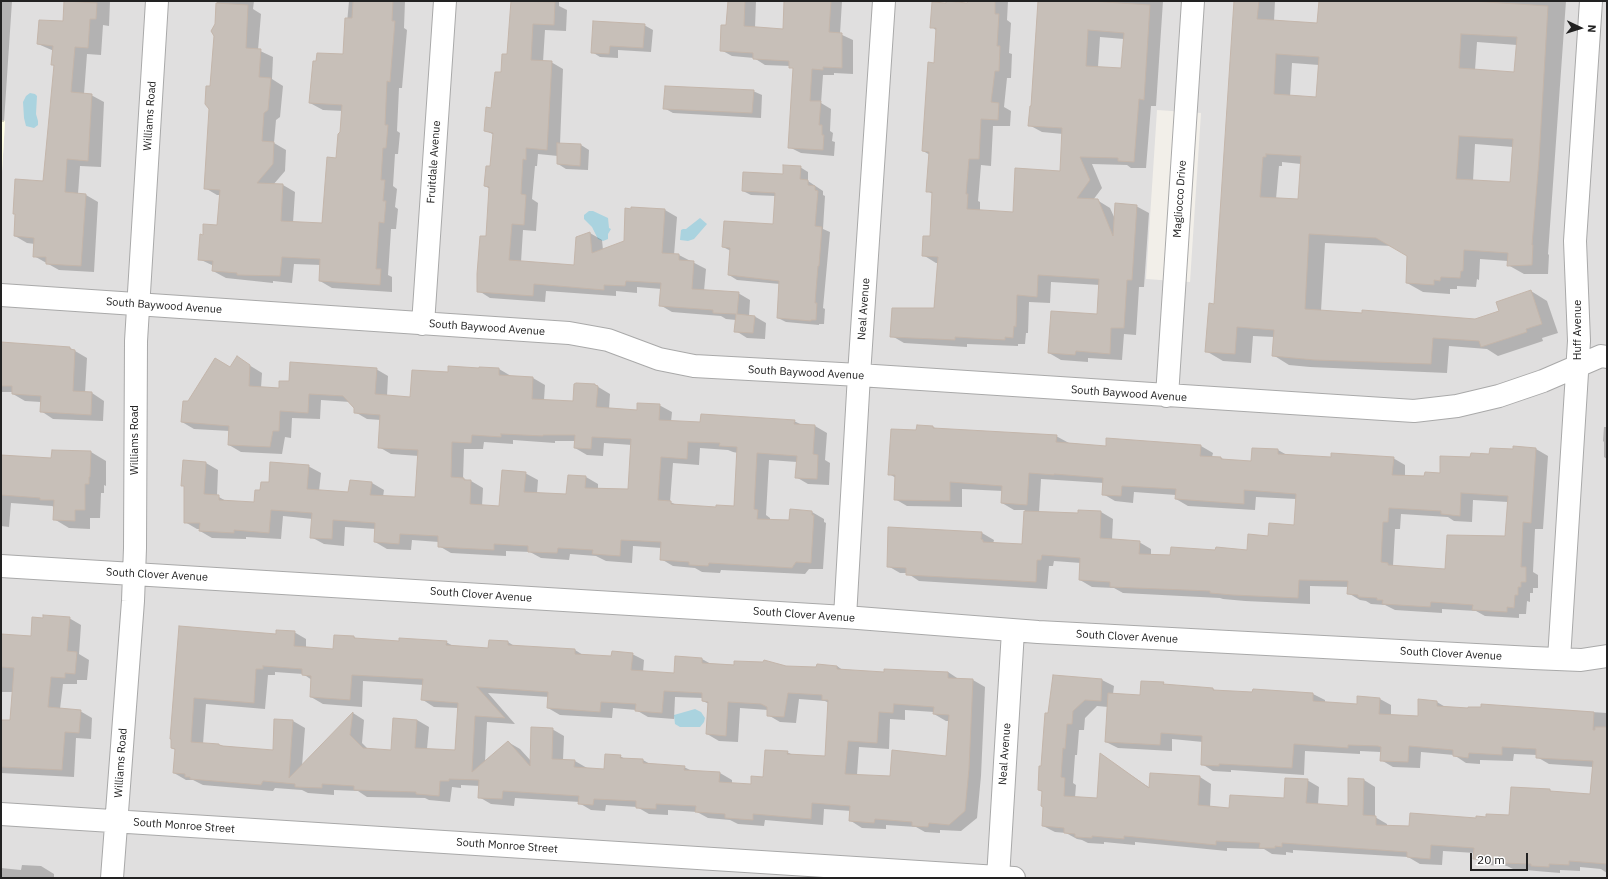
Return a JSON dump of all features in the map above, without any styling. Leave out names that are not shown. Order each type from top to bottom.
[{"type":"street","name":"Williams Road","points":[[112,878],[134,574],[137,304],[157,1]]},
{"type":"street","name":"Fruitdale Avenue","points":[[423,324],[445,1]]},
{"type":"street","name":"Neal Avenue","points":[[845,617],[859,376],[884,1]]},
{"type":"street","name":"Magliocco Drive","points":[[1167,396],[1193,1]]},
{"type":"street","name":"Huff Avenue","points":[[1559,659],[1578,366],[1579,341],[1575,241],[1591,1]]},
{"type":"street","name":"South Baywood Avenue","points":[[1,295],[569,333],[608,340],[659,359],[694,366],[1414,411],[1457,406],[1499,396],[1543,381],[1600,356],[1607,357]]},
{"type":"street","name":"South Clover Avenue","points":[[1,566],[845,617],[1013,631],[1581,660],[1607,656]]},
{"type":"street","name":"Neal Avenue","points":[[1003,878],[1013,631]]},
{"type":"street","name":"South Monroe Street","points":[[1,814],[1003,878]]},
{"type":"shaded area","points":[[1,1],[1607,1],[1607,878],[1,878],[1,189],[5,121],[1,120]],"holes":[[[1157,110],[1201,113],[1190,282],[1146,279]]]},
{"type":"shaded area","points":[[1,120],[5,121],[1,189]]},
{"type":"water","points":[[30,93],[37,96],[36,114],[38,125],[34,128],[26,126],[24,118],[23,102],[26,96]]},
{"type":"water","points":[[589,211],[593,211],[608,218],[609,228],[611,229],[608,234],[608,239],[603,241],[598,239],[592,227],[584,219],[584,215]]},
{"type":"water","points":[[700,218],[707,224],[694,239],[688,241],[680,240],[681,230],[686,229]]},
{"type":"water","points":[[695,709],[701,712],[705,718],[700,727],[680,727],[675,724],[674,715]]},
{"type":"building","points":[[64,1],[97,3],[96,19],[90,19],[88,48],[75,47],[71,92],[92,94],[88,161],[67,159],[65,192],[86,194],[81,266],[46,264],[46,257],[33,257],[34,238],[14,236],[15,214],[13,214],[15,179],[43,181],[54,65],[51,65],[53,46],[37,44],[39,20],[63,21]]},
{"type":"building","points":[[353,1],[393,1],[392,21],[395,21],[390,82],[387,81],[385,125],[388,125],[386,148],[383,148],[381,180],[385,180],[383,201],[386,201],[384,223],[379,222],[376,269],[381,269],[380,285],[319,281],[320,259],[282,257],[280,276],[237,275],[237,273],[212,271],[213,261],[198,260],[200,234],[203,235],[203,224],[217,225],[220,190],[204,189],[209,109],[205,104],[206,86],[210,86],[214,36],[211,31],[215,24],[216,3],[248,5],[246,48],[261,49],[259,77],[271,78],[268,110],[264,113],[262,141],[274,142],[273,164],[257,183],[283,184],[281,221],[322,223],[327,157],[336,158],[342,105],[309,103],[313,61],[316,61],[317,53],[343,54],[345,18],[352,18]]},
{"type":"building","points":[[511,1],[555,2],[554,25],[533,24],[531,60],[552,61],[547,150],[526,148],[526,160],[523,159],[521,194],[526,195],[524,225],[512,224],[509,260],[574,265],[576,237],[590,232],[592,253],[624,241],[625,208],[665,209],[662,253],[679,254],[679,260],[694,261],[692,289],[739,292],[737,314],[755,316],[753,333],[734,332],[736,314],[713,313],[713,310],[659,306],[661,283],[626,281],[625,286],[604,285],[604,290],[534,284],[533,296],[477,292],[480,236],[486,236],[489,187],[484,186],[486,166],[490,166],[493,133],[484,131],[486,107],[491,108],[495,72],[501,72],[502,54],[507,54]]},
{"type":"building","points":[[728,1],[745,1],[744,26],[783,29],[784,1],[831,1],[829,32],[842,33],[842,68],[823,67],[823,70],[812,69],[810,101],[821,101],[819,125],[822,125],[822,135],[824,135],[823,150],[788,148],[793,68],[789,68],[789,61],[753,59],[753,53],[720,51],[721,25],[726,25]]},
{"type":"building","points":[[946,1],[967,3],[968,1],[995,1],[995,14],[999,14],[997,46],[1000,46],[999,71],[995,71],[991,102],[999,103],[998,120],[981,119],[979,159],[969,159],[966,194],[968,194],[967,209],[1013,212],[1015,168],[1060,171],[1062,128],[1028,126],[1031,106],[1038,1],[1090,1],[1150,5],[1144,100],[1139,99],[1134,162],[1118,161],[1118,158],[1080,157],[1090,180],[1077,198],[1098,199],[1113,236],[1115,203],[1137,205],[1132,280],[1127,280],[1124,328],[1111,328],[1110,354],[1076,351],[1075,355],[1048,353],[1051,311],[1097,314],[1099,279],[1038,275],[1037,297],[1017,295],[1016,327],[1014,326],[1013,338],[1005,337],[1005,340],[955,337],[955,340],[890,337],[892,308],[934,308],[938,257],[922,256],[923,236],[930,236],[932,192],[926,192],[929,152],[922,151],[928,62],[934,63],[936,28],[930,28],[932,2],[946,3]],"holes":[[[1088,30],[1124,33],[1121,68],[1086,66]]]},
{"type":"building","points":[[1234,1],[1259,1],[1257,19],[1317,23],[1319,1],[1471,1],[1548,6],[1539,160],[1532,245],[1532,265],[1507,266],[1508,253],[1464,250],[1463,271],[1461,271],[1460,278],[1441,277],[1440,281],[1434,280],[1434,285],[1406,283],[1407,256],[1376,238],[1309,234],[1305,309],[1362,313],[1362,310],[1475,319],[1499,311],[1496,302],[1531,290],[1542,324],[1526,329],[1527,332],[1481,347],[1479,341],[1433,338],[1431,364],[1314,360],[1272,356],[1274,330],[1237,327],[1235,354],[1205,352],[1209,303],[1214,304]],"holes":[[[1461,34],[1517,37],[1514,72],[1459,68]],[[1276,54],[1319,57],[1316,97],[1274,94]],[[1459,136],[1513,139],[1510,182],[1456,179]],[[1266,154],[1301,156],[1298,199],[1260,197],[1263,157],[1266,157]]]},
{"type":"building","points":[[593,21],[645,24],[643,48],[610,46],[609,54],[591,53]]},
{"type":"building","points":[[665,86],[754,90],[752,113],[663,109]]},
{"type":"building","points":[[557,143],[581,144],[580,166],[557,164]]},
{"type":"building","points":[[783,165],[801,166],[800,179],[808,180],[808,185],[815,186],[815,190],[818,191],[815,226],[822,227],[815,303],[817,303],[816,320],[811,321],[777,318],[779,281],[728,275],[730,248],[722,247],[724,221],[773,224],[775,193],[742,191],[743,172],[783,174]]},
{"type":"building","points":[[1,342],[70,347],[70,349],[75,350],[73,391],[92,392],[91,415],[40,412],[41,396],[12,394],[12,386],[1,386]]},
{"type":"building","points":[[237,356],[250,365],[249,386],[279,388],[279,381],[289,381],[290,362],[377,368],[375,394],[410,397],[412,370],[448,372],[448,366],[499,368],[499,375],[533,377],[532,399],[573,401],[574,384],[595,384],[598,386],[596,407],[637,410],[637,403],[660,404],[659,420],[700,422],[701,414],[795,420],[794,424],[815,425],[813,454],[818,455],[817,479],[795,478],[797,456],[757,453],[754,509],[758,510],[757,519],[789,520],[790,509],[812,511],[812,515],[814,515],[811,563],[796,562],[792,568],[709,563],[708,566],[689,565],[689,562],[660,560],[661,542],[621,540],[620,556],[592,554],[593,550],[558,548],[557,553],[528,552],[528,546],[494,544],[494,550],[438,547],[438,536],[400,534],[399,544],[374,542],[375,523],[333,520],[332,539],[310,538],[312,513],[271,510],[269,533],[234,530],[234,533],[199,531],[200,523],[184,523],[184,486],[181,486],[183,460],[206,462],[204,494],[219,495],[219,500],[254,502],[255,490],[260,490],[261,482],[269,482],[270,462],[309,465],[307,489],[348,492],[350,480],[372,482],[370,495],[415,497],[418,450],[378,448],[380,415],[354,413],[354,408],[343,396],[309,394],[308,413],[280,411],[279,431],[273,431],[270,447],[228,445],[229,426],[181,422],[183,401],[188,401],[215,358],[230,367]],"holes":[[[501,434],[543,436],[575,435],[574,448],[591,449],[592,437],[631,439],[628,489],[585,488],[586,476],[568,475],[566,494],[524,492],[526,472],[502,470],[499,506],[470,504],[471,480],[451,477],[452,442],[471,443],[472,435],[501,437]],[[688,442],[720,443],[719,446],[737,447],[734,506],[716,505],[716,507],[671,504],[671,501],[658,500],[661,457],[687,459]]]},
{"type":"building","points":[[917,425],[933,426],[933,428],[1057,435],[1056,442],[1106,446],[1106,438],[1201,445],[1200,456],[1251,461],[1252,448],[1278,449],[1278,454],[1331,457],[1331,453],[1394,457],[1392,475],[1424,476],[1425,472],[1440,473],[1440,456],[1470,457],[1471,453],[1489,454],[1490,448],[1513,449],[1513,446],[1536,448],[1531,523],[1523,522],[1521,567],[1526,567],[1526,582],[1521,582],[1521,587],[1518,587],[1518,595],[1515,595],[1514,608],[1507,607],[1507,612],[1472,610],[1473,605],[1431,602],[1430,607],[1382,604],[1383,600],[1377,600],[1377,598],[1358,597],[1358,595],[1347,594],[1348,581],[1299,580],[1298,598],[1232,595],[1210,593],[1210,591],[1110,587],[1110,582],[1079,580],[1080,558],[1042,555],[1041,560],[1037,560],[1036,582],[906,575],[906,568],[887,567],[888,527],[982,532],[981,539],[983,542],[1022,544],[1024,511],[1078,513],[1078,510],[1101,511],[1100,538],[1140,541],[1139,554],[1170,555],[1171,547],[1215,550],[1216,547],[1247,550],[1248,534],[1268,536],[1269,523],[1294,525],[1296,494],[1244,490],[1244,504],[1175,499],[1176,489],[1122,486],[1121,496],[1102,495],[1103,478],[1054,474],[1029,473],[1027,505],[1001,503],[1002,486],[950,482],[950,501],[894,500],[895,475],[888,475],[891,429],[916,430]],"holes":[[[1461,493],[1508,496],[1505,536],[1447,535],[1445,569],[1388,565],[1388,563],[1381,562],[1383,522],[1388,522],[1389,508],[1441,511],[1441,514],[1460,516]]]},
{"type":"building","points":[[52,450],[91,451],[89,484],[85,484],[85,510],[75,510],[75,521],[53,520],[54,500],[40,500],[40,498],[1,495],[1,455],[51,458]]},
{"type":"building","points":[[43,615],[70,617],[67,651],[77,652],[75,674],[65,673],[65,678],[51,677],[48,707],[81,710],[79,733],[65,732],[62,770],[1,767],[1,720],[10,720],[14,668],[1,667],[1,634],[31,636],[32,617],[43,618]]},
{"type":"building","points":[[179,626],[276,634],[276,630],[295,631],[294,646],[333,649],[334,635],[399,641],[399,638],[447,641],[446,645],[488,648],[489,640],[508,641],[508,645],[575,649],[575,654],[611,656],[612,651],[633,653],[631,670],[674,673],[675,656],[702,658],[702,663],[734,665],[734,661],[763,662],[764,660],[786,666],[816,667],[817,664],[837,666],[837,669],[884,672],[884,669],[948,672],[948,678],[973,679],[969,769],[965,811],[949,825],[929,823],[928,827],[912,826],[912,822],[875,819],[874,823],[849,821],[850,806],[812,803],[811,819],[753,814],[753,820],[725,818],[725,814],[695,812],[696,806],[656,804],[656,809],[636,808],[636,801],[594,799],[593,805],[578,804],[579,796],[503,791],[502,799],[478,798],[479,780],[449,779],[449,781],[440,781],[439,796],[416,794],[416,792],[354,790],[354,786],[322,784],[322,788],[295,787],[295,784],[263,781],[261,785],[190,779],[190,777],[185,777],[185,774],[173,773],[175,749],[171,748],[170,739]],"holes":[[[263,666],[302,669],[302,675],[311,676],[310,697],[350,700],[352,675],[423,679],[421,700],[458,703],[455,750],[415,748],[417,720],[393,718],[391,750],[363,748],[350,735],[353,712],[289,778],[293,720],[274,719],[273,750],[191,742],[194,698],[254,703],[256,669],[263,669]],[[477,687],[548,692],[547,708],[600,712],[601,702],[636,704],[635,711],[662,713],[664,691],[702,693],[702,701],[708,702],[706,734],[726,736],[728,702],[761,704],[767,707],[767,716],[784,717],[788,693],[822,695],[822,700],[828,700],[825,756],[787,754],[788,751],[765,750],[763,777],[751,776],[751,784],[719,782],[720,772],[684,770],[685,766],[643,763],[643,759],[620,758],[621,755],[605,754],[604,769],[574,767],[575,760],[552,759],[553,728],[531,727],[530,766],[508,741],[472,772],[475,716],[505,718]],[[894,704],[934,707],[933,714],[949,715],[946,756],[892,750],[890,776],[845,774],[848,741],[877,743],[879,712],[893,713]]]},
{"type":"building","points":[[1053,675],[1102,679],[1101,701],[1085,700],[1073,711],[1072,724],[1067,724],[1065,749],[1063,748],[1061,777],[1065,778],[1064,796],[1097,798],[1100,753],[1149,788],[1150,773],[1200,776],[1198,805],[1229,808],[1230,795],[1284,798],[1285,778],[1308,779],[1306,803],[1348,806],[1348,778],[1364,779],[1363,815],[1376,816],[1376,825],[1409,826],[1410,813],[1476,818],[1476,816],[1486,817],[1486,814],[1509,815],[1511,787],[1550,789],[1550,791],[1590,794],[1593,761],[1536,758],[1536,749],[1502,747],[1502,755],[1469,753],[1468,758],[1453,756],[1453,750],[1409,746],[1408,762],[1380,761],[1381,747],[1378,746],[1348,745],[1348,748],[1294,744],[1292,768],[1219,764],[1219,766],[1201,765],[1202,736],[1161,733],[1160,745],[1105,742],[1108,693],[1140,695],[1141,681],[1164,682],[1163,684],[1213,688],[1213,690],[1252,692],[1253,689],[1313,693],[1313,701],[1357,704],[1357,696],[1380,698],[1379,714],[1418,716],[1418,699],[1437,701],[1437,706],[1468,708],[1481,707],[1481,704],[1594,712],[1593,730],[1595,730],[1595,727],[1607,727],[1607,864],[1569,861],[1569,865],[1549,864],[1549,867],[1531,866],[1531,864],[1500,863],[1500,860],[1473,859],[1474,848],[1431,845],[1430,859],[1407,857],[1407,852],[1282,843],[1282,847],[1275,846],[1275,848],[1259,848],[1260,843],[1216,841],[1216,845],[1124,836],[1124,839],[1092,836],[1092,838],[1075,837],[1075,834],[1064,833],[1064,828],[1042,826],[1042,791],[1038,790],[1039,766],[1041,766],[1045,713],[1048,713]]}]
